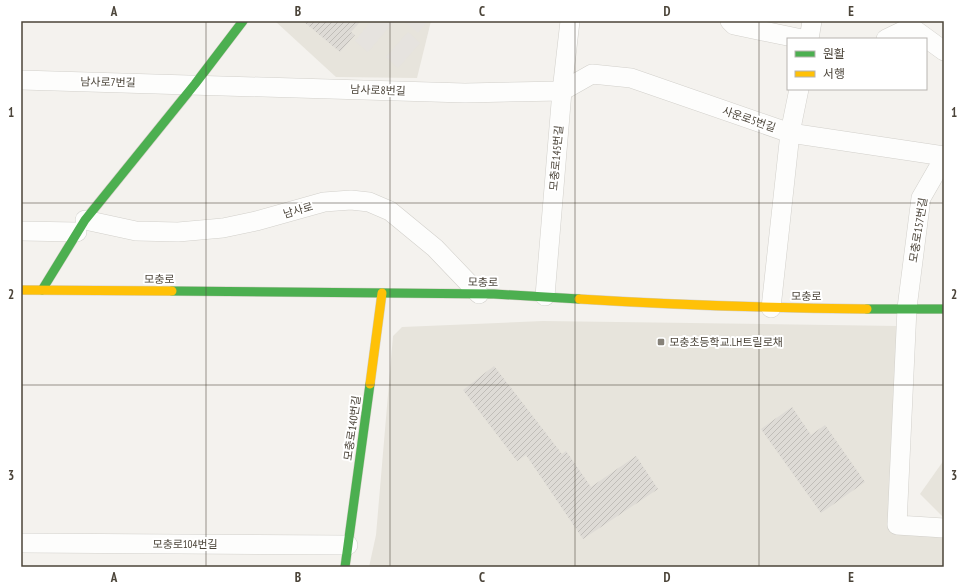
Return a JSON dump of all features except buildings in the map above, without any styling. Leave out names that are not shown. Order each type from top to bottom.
[{"type":"main road","points":[[42,290],[81,226],[195,84],[243,21]]},
{"type":"main road","name":"모충로","points":[[21,290],[479,294],[771,308],[944,309]]},
{"type":"main road","name":"모충로140번길","points":[[345,567],[382,293]]},
{"type":"street","name":"모충로145번길","points":[[545,296],[562,91],[570,21]]},
{"type":"street","points":[[730,21],[734,25],[797,38]]},
{"type":"street","points":[[809,38],[812,21]]},
{"type":"street","points":[[888,38],[911,27],[926,38]]},
{"type":"street","points":[[927,39],[944,51]]},
{"type":"street","name":"사운로5번길","points":[[562,91],[592,74],[631,78],[790,133],[944,157]]},
{"type":"street","name":"남사로7번길","points":[[21,80],[195,84]]},
{"type":"street","name":"남사로8번길","points":[[195,84],[465,93],[562,91]]},
{"type":"street","points":[[771,308],[790,133],[799,90]]},
{"type":"street","name":"모충로157번길","points":[[944,157],[921,198],[907,308],[897,525],[944,528]]},
{"type":"street","name":"남사로","points":[[21,232],[81,226],[136,231],[178,232],[223,228],[324,202],[351,200],[369,202],[390,211],[435,248],[479,294]]},
{"type":"street","name":"모충로104번길","points":[[21,543],[348,545]]},
{"type":"shaded area","points":[[275,21],[431,21],[417,78],[336,77]]},
{"type":"shaded area","points":[[371,21],[394,21],[368,52],[355,41]]},
{"type":"shaded area","points":[[428,21],[418,33],[405,22]]},
{"type":"shaded area","points":[[408,32],[420,43],[398,68],[386,57]]},
{"type":"shaded area","points":[[543,321],[898,326],[890,532],[944,538],[944,567],[369,567],[376,535],[393,336],[402,327]]},
{"type":"shaded area","points":[[944,460],[944,518],[920,494]]},
{"type":"traffic: fast","points":[[42,290],[85,220],[195,84],[243,21]]},
{"type":"traffic: fast","points":[[172,291],[494,294],[579,299]]},
{"type":"traffic: fast","points":[[867,309],[944,309]]},
{"type":"traffic: fast","points":[[345,567],[370,384]]},
{"type":"traffic: slow","points":[[21,290],[172,291]]},
{"type":"traffic: slow","points":[[370,384],[382,293]]},
{"type":"traffic: slow","points":[[579,299],[723,306],[867,309]]},
{"type":"place","name":"모충초등학교.LH트릴로채","points":[[661,342]]}]
